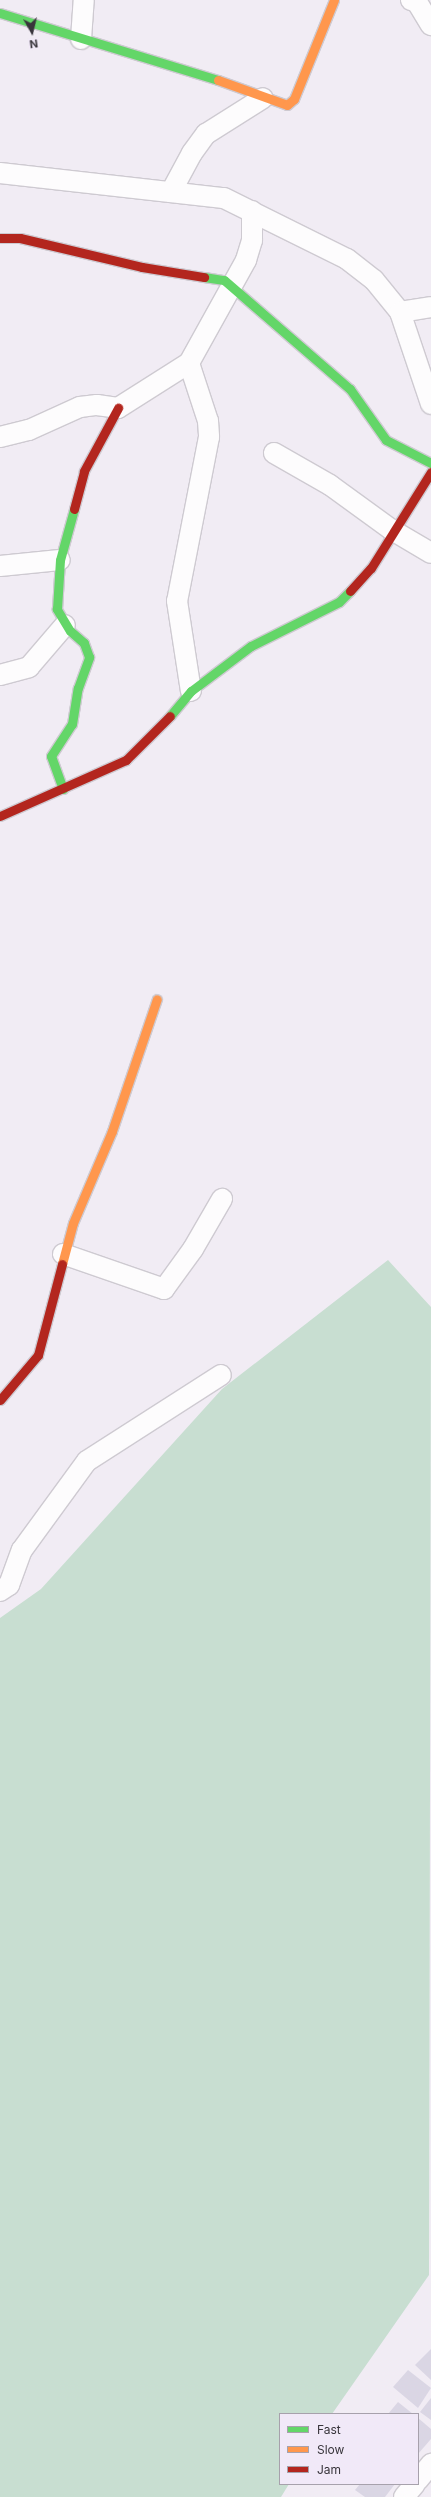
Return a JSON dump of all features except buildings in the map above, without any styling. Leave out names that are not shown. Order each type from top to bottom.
[{"type":"street","points":[[80,39],[84,0]]},
{"type":"street","points":[[0,13],[80,39],[196,72],[281,105],[292,103],[334,0]]},
{"type":"street","points":[[171,192],[192,153],[206,134],[263,98]]},
{"type":"street","points":[[0,173],[224,198],[347,259],[374,280],[400,312],[431,404]]},
{"type":"street","points":[[63,789],[51,756],[72,724],[78,688],[89,657],[84,642],[66,625],[57,609],[55,598],[60,560],[84,471],[118,408],[189,363],[246,260],[252,240],[252,211]]},
{"type":"street","points":[[0,238],[58,246],[142,267],[219,277],[231,285],[350,389],[386,440],[431,463]]},
{"type":"street","points":[[400,312],[431,307]]},
{"type":"street","points":[[189,363],[208,421],[209,436],[177,601],[191,691]]},
{"type":"street","points":[[0,437],[29,430],[80,408],[97,405],[118,408]]},
{"type":"street","points":[[274,453],[356,502],[392,530],[431,553]]},
{"type":"street","points":[[0,816],[126,760],[164,724],[191,691],[251,646],[338,602],[371,568],[392,530],[431,472]]},
{"type":"street","points":[[0,566],[60,560]]},
{"type":"street","points":[[0,675],[29,667],[66,625]]},
{"type":"street","points":[[0,1400],[38,1355],[63,1254],[93,1170],[112,1131],[157,999]]},
{"type":"street","points":[[63,1254],[164,1290],[193,1249],[222,1199]]},
{"type":"street","points":[[0,1591],[10,1585],[22,1550],[87,1461],[221,1375]]},
{"type":"street","points":[[419,2479],[431,2464]]},
{"type":"street","points":[[404,2497],[414,2485]]},
{"type":"green space","points":[[388,1260],[431,1307],[429,2275],[333,2413],[279,2413],[279,2485],[288,2485],[281,2497],[0,2497],[0,1618],[41,1589],[222,1389]]},
{"type":"traffic: fast","points":[[0,13],[218,80]]},
{"type":"traffic: fast","points":[[204,277],[224,280],[350,389],[386,440],[431,463]]},
{"type":"traffic: fast","points":[[63,789],[51,756],[72,724],[78,688],[89,657],[84,643],[70,631],[57,609],[60,560],[74,509]]},
{"type":"traffic: fast","points":[[170,716],[191,691],[251,646],[339,602],[350,591]]},
{"type":"traffic: slow","points":[[218,80],[287,105],[294,99],[334,0]]},
{"type":"traffic: slow","points":[[62,1264],[73,1223],[112,1131],[157,999]]},
{"type":"traffic: jam","points":[[0,238],[20,238],[142,267],[204,277]]},
{"type":"traffic: jam","points":[[74,509],[84,471],[118,408]]},
{"type":"traffic: jam","points":[[350,591],[371,568],[431,472]]},
{"type":"traffic: jam","points":[[0,816],[126,760],[170,716]]},
{"type":"traffic: jam","points":[[0,1400],[38,1355],[62,1264]]}]
